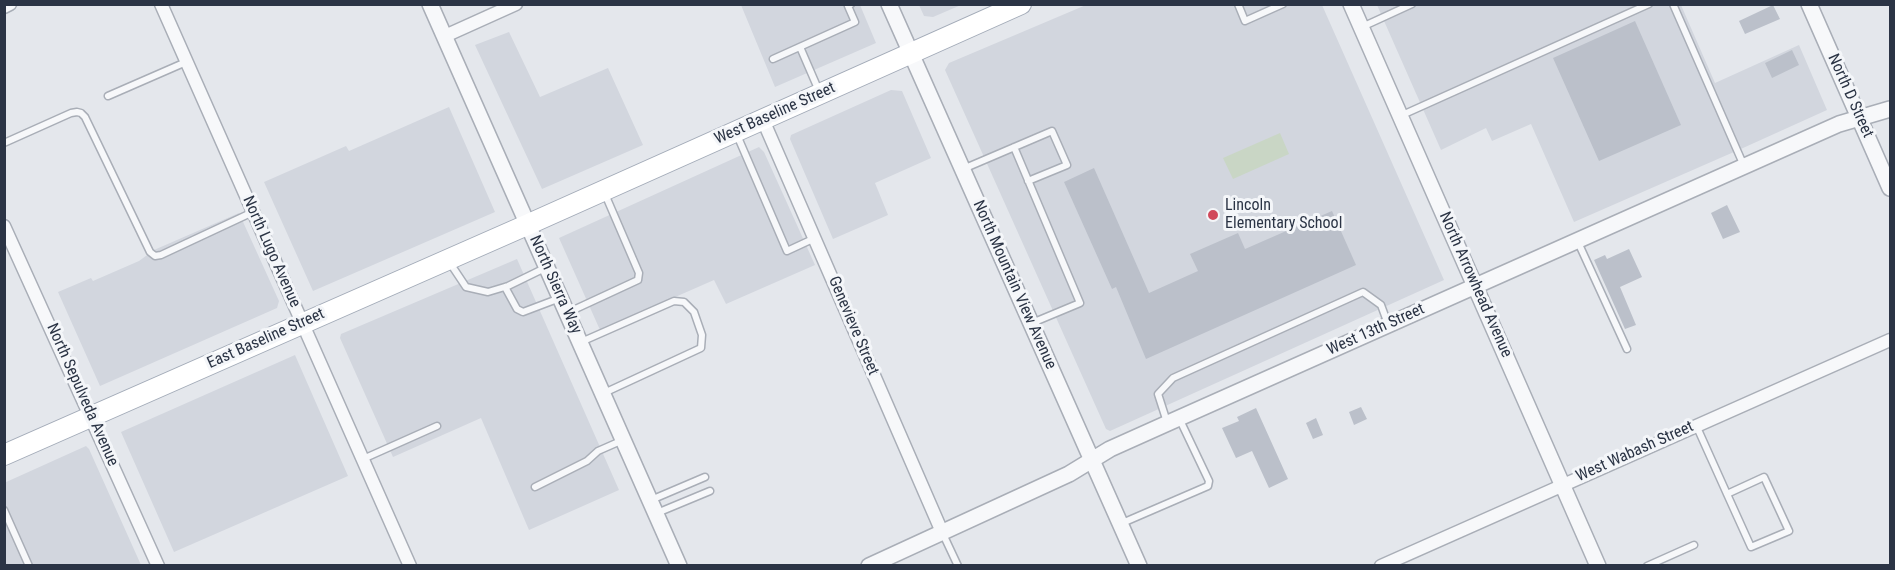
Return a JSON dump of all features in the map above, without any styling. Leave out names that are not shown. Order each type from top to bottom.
[{"type":"main road","name":"West Baseline Street","points":[[529,224],[1014,6]]},
{"type":"main road","name":"East Baseline Street","points":[[4,455],[529,224]]},
{"type":"street","points":[[4,7],[10,4]]},
{"type":"street","name":"North Lugo Avenue","points":[[161,4],[410,566]]},
{"type":"street","name":"North Sierra Way","points":[[430,4],[679,566]]},
{"type":"street","points":[[445,36],[516,4]]},
{"type":"street","name":"North Mountain View Avenue","points":[[889,4],[1139,566]]},
{"type":"street","name":"North Arrowhead Avenue","points":[[1351,4],[1598,566]]},
{"type":"street","name":"North D Street","points":[[1809,4],[1890,188]]},
{"type":"street","name":"West 13th Street","points":[[869,566],[1070,474],[1110,449],[1173,420],[1839,124],[1890,109]]},
{"type":"street","name":"Genevieve Street","points":[[763,120],[942,532]]},
{"type":"street","name":"North Sepulveda Avenue","points":[[4,226],[158,566]]},
{"type":"street","name":"West Wabash Street","points":[[1381,566],[1890,340]]},
{"type":"lane","points":[[1238,4],[1245,21],[1282,4]]},
{"type":"lane","points":[[1361,27],[1412,4]]},
{"type":"lane","points":[[1400,116],[1648,4]]},
{"type":"lane","points":[[1673,4],[1744,166]]},
{"type":"lane","points":[[773,59],[855,22],[849,5]]},
{"type":"lane","points":[[800,47],[821,94]]},
{"type":"lane","points":[[108,96],[186,62]]},
{"type":"lane","points":[[4,143],[71,113],[81,113],[86,117],[150,252],[155,256],[253,212]]},
{"type":"lane","points":[[963,169],[1052,131],[1067,165],[1028,181]]},
{"type":"lane","points":[[735,132],[788,251],[815,238]]},
{"type":"lane","points":[[1014,147],[1080,303],[1031,324]]},
{"type":"lane","points":[[567,313],[638,280],[639,273],[604,191]]},
{"type":"lane","points":[[1577,240],[1627,349]]},
{"type":"lane","points":[[448,260],[466,287],[488,292],[505,287],[547,267]]},
{"type":"lane","points":[[505,287],[517,309],[523,312],[561,298]]},
{"type":"lane","points":[[1120,524],[1208,486],[1209,481],[1158,394],[1173,378],[1363,292],[1381,305],[1388,325]]},
{"type":"lane","points":[[581,342],[674,302],[684,302],[694,312],[702,335],[702,345],[698,350],[603,393]]},
{"type":"lane","points":[[1696,425],[1727,494],[1751,547],[1789,531],[1764,477],[1727,494]]},
{"type":"lane","points":[[363,459],[437,426]]},
{"type":"lane","points":[[535,487],[588,461],[598,451],[624,440]]},
{"type":"lane","points":[[653,507],[705,477]]},
{"type":"lane","points":[[653,507],[710,491]]},
{"type":"lane","points":[[4,510],[29,566]]},
{"type":"lane","points":[[942,532],[958,566]]},
{"type":"lane","points":[[1647,566],[1694,545]]},
{"type":"shaded area","points":[[741,5],[860,5],[876,43],[775,87]]},
{"type":"shaded area","points":[[919,5],[961,5],[933,17],[924,16]]},
{"type":"shaded area","name":"Lincoln Elementary School","points":[[1086,5],[1322,5],[1444,280],[1110,431],[1106,429],[945,70],[949,63]]},
{"type":"shaded area","points":[[1377,5],[1681,5],[1715,83],[1799,45],[1827,110],[1574,222],[1531,124],[1492,141],[1486,128],[1441,150]]},
{"type":"shaded area","points":[[509,32],[540,97],[608,68],[643,145],[542,189],[475,45]]},
{"type":"shaded area","points":[[891,90],[902,91],[931,158],[875,183],[888,215],[833,239],[790,139],[791,135]]},
{"type":"shaded area","points":[[449,107],[495,212],[313,291],[264,182],[346,146],[349,151]]},
{"type":"shaded area","points":[[759,147],[764,152],[815,265],[726,304],[714,280],[600,330],[559,238]]},
{"type":"shaded area","points":[[239,213],[279,301],[277,308],[100,386],[58,292],[91,278],[93,281],[139,261],[154,250]]},
{"type":"shaded area","points":[[517,259],[619,490],[529,530],[481,418],[393,457],[340,338],[341,334]]},
{"type":"shaded area","points":[[295,355],[348,476],[174,552],[121,432]]},
{"type":"shaded area","points":[[86,446],[141,565],[5,565],[4,483]]},
{"type":"green space","points":[[1280,133],[1289,154],[1233,179],[1223,158]]},
{"type":"building","points":[[1773,5],[1780,19],[1745,34],[1739,21]]},
{"type":"building","points":[[1635,21],[1681,125],[1599,161],[1553,58]]},
{"type":"building","points":[[1792,50],[1799,65],[1772,78],[1765,63]]},
{"type":"building","points":[[1094,168],[1149,293],[1198,271],[1190,254],[1238,233],[1245,249],[1332,211],[1356,265],[1146,359],[1116,287],[1112,289],[1064,182]]},
{"type":"building","points":[[1727,205],[1740,232],[1723,239],[1711,213]]},
{"type":"building","points":[[1629,249],[1642,277],[1620,287],[1636,325],[1625,329],[1594,260],[1605,255],[1607,259]]},
{"type":"building","points":[[1361,407],[1367,419],[1354,425],[1349,412]]},
{"type":"building","points":[[1256,408],[1288,479],[1269,488],[1252,451],[1236,458],[1222,428],[1239,421],[1237,417]]},
{"type":"building","points":[[1316,418],[1323,435],[1313,439],[1306,423]]},
{"type":"place","name":"Lincoln Elementary School","points":[[1213,215]]}]
